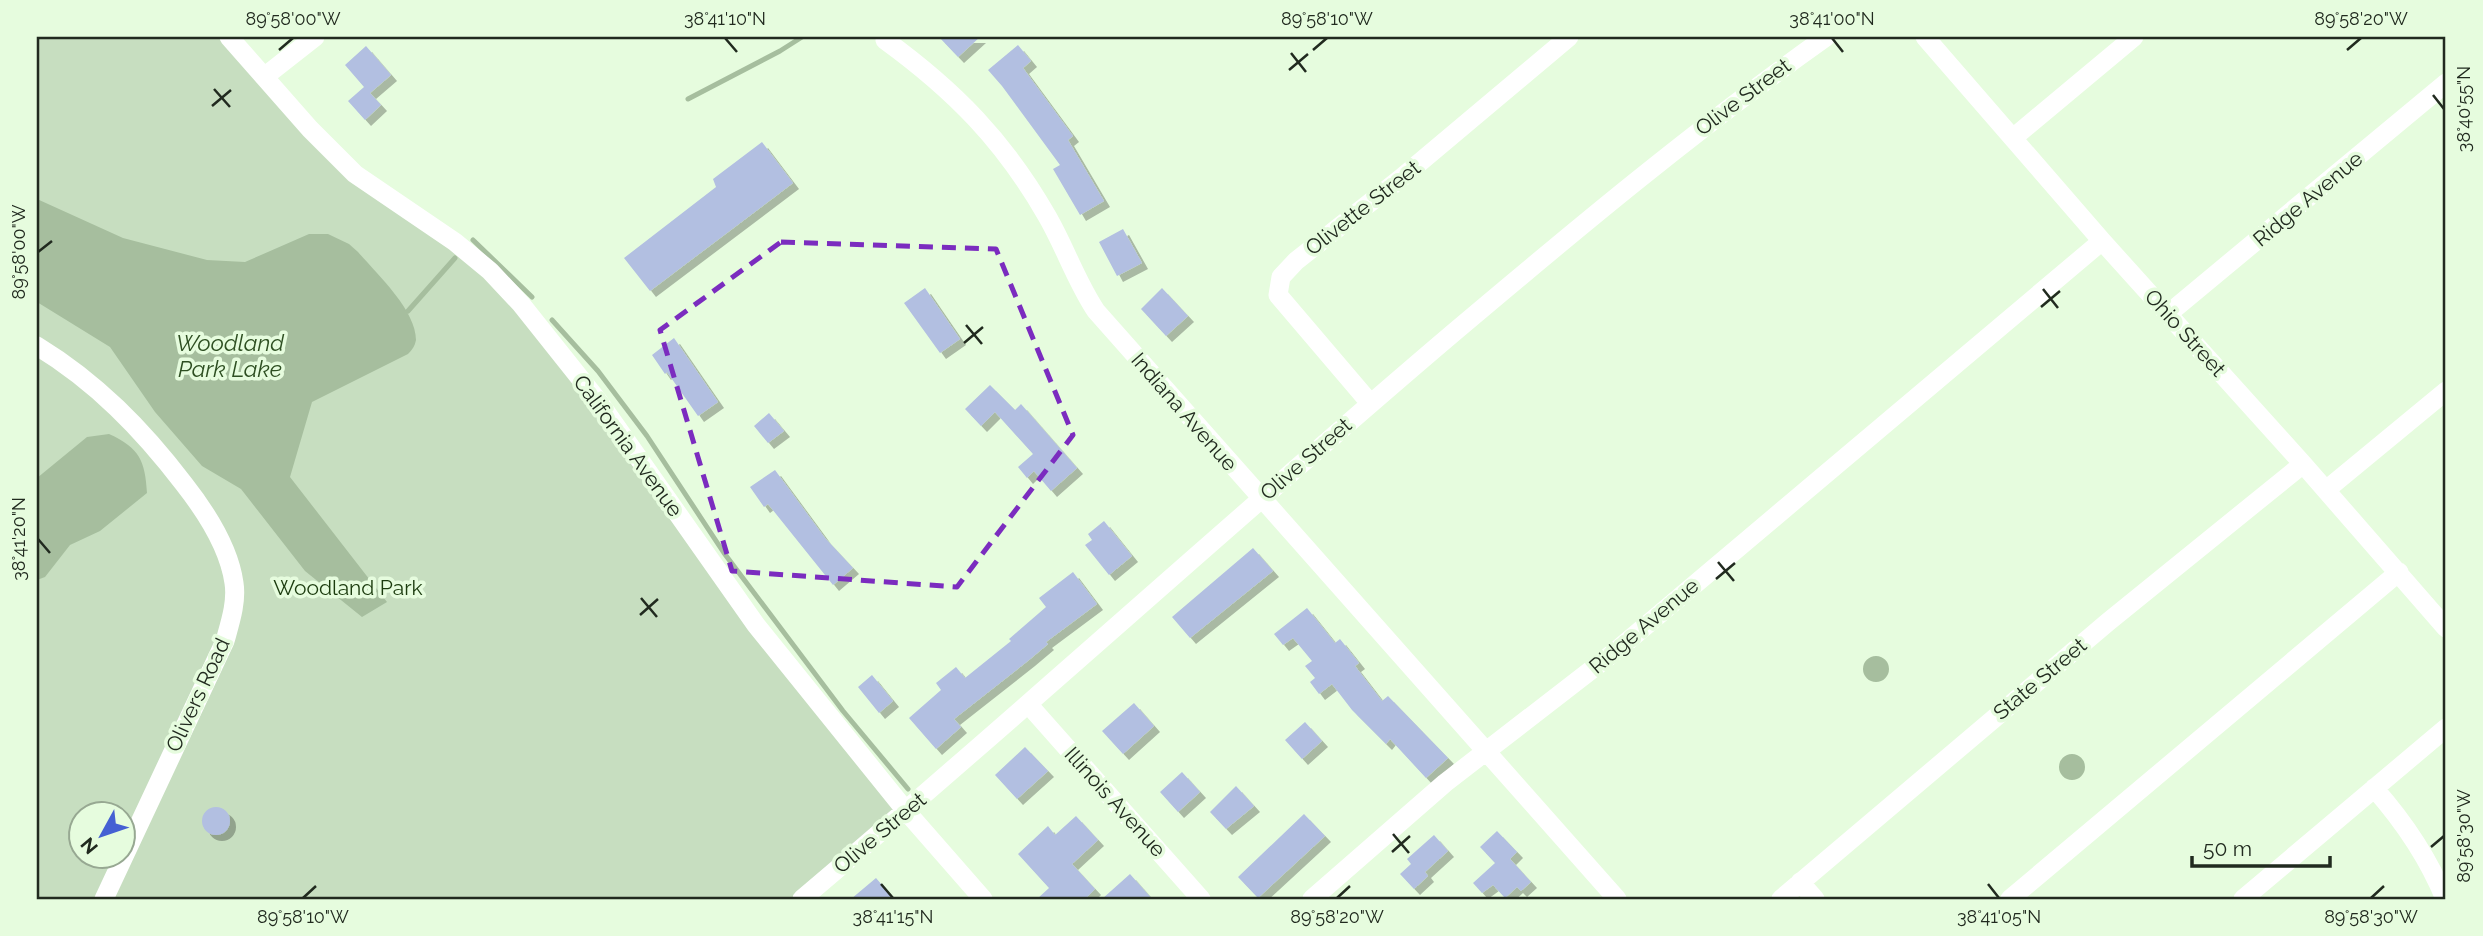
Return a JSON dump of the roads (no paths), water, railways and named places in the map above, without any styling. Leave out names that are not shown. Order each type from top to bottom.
[{"type":"street","name":"California Avenue","points":[[229,37],[310,129],[355,174],[455,242],[490,271],[521,304],[600,402],[756,625],[906,811],[983,899]]},
{"type":"street","points":[[264,77],[315,37]]},
{"type":"street","name":"Olivette Street","points":[[1370,403],[1279,295],[1280,277],[1569,37]]},
{"type":"street","name":"Olive Street","points":[[802,899],[906,811],[1370,403],[1571,233],[1677,147],[1826,37]]},
{"type":"street","name":"Ohio Street","points":[[1925,37],[2102,241],[2446,628]]},
{"type":"street","points":[[2013,138],[2134,37]]},
{"type":"street","name":"Indiana Avenue","points":[[885,40],[960,100],[990,133],[1022,174],[1049,218],[1079,285],[1096,311],[1617,899]]},
{"type":"street","name":"Ridge Avenue","points":[[2168,314],[2446,83]]},
{"type":"street","name":"Ridge Avenue","points":[[1312,899],[1445,783],[1617,650],[2102,241]]},
{"type":"street","name":"Olivers Road","points":[[37,346],[96,387],[131,419],[162,455],[208,517],[229,564],[234,585],[232,614],[225,641],[104,899]]},
{"type":"street","points":[[2326,490],[2446,391]]},
{"type":"street","name":"State Street","points":[[1781,899],[2108,622],[2303,464]]},
{"type":"street","points":[[2010,899],[2399,572]]},
{"type":"street","name":"Illinois Avenue","points":[[1028,704],[1201,899]]},
{"type":"street","points":[[2243,899],[2446,727]]},
{"type":"street","points":[[2374,788],[2399,816],[2420,847],[2445,899]]},
{"type":"street","points":[[1800,882],[1815,899]]},
{"type":"water","name":"Woodland Park Lake","points":[[37,199],[123,238],[207,260],[245,262],[309,234],[328,234],[349,244],[385,282],[410,317],[416,340],[414,346],[408,354],[312,402],[290,477],[387,602],[362,617],[305,571],[241,489],[202,466],[155,412],[110,347],[37,302]]},
{"type":"water","points":[[109,434],[128,445],[139,457],[145,472],[147,493],[100,531],[70,545],[45,577],[37,580],[37,478],[87,437]]},
{"type":"water","points":[[1876,656],[1885,660],[1889,669],[1885,678],[1876,682],[1867,678],[1863,669],[1867,660]]},
{"type":"water","points":[[2072,754],[2081,758],[2085,767],[2081,776],[2072,780],[2063,776],[2059,767],[2063,758]]},
{"type":"waterway","points":[[688,99],[802,37]]},
{"type":"waterway","points":[[473,240],[532,297]]},
{"type":"waterway","points":[[408,311],[455,258]]},
{"type":"waterway","points":[[552,320],[598,371],[647,436],[724,553],[843,711],[908,789]]},
{"type":"park label","name":"Woodland Park","points":[[348,588]]}]
